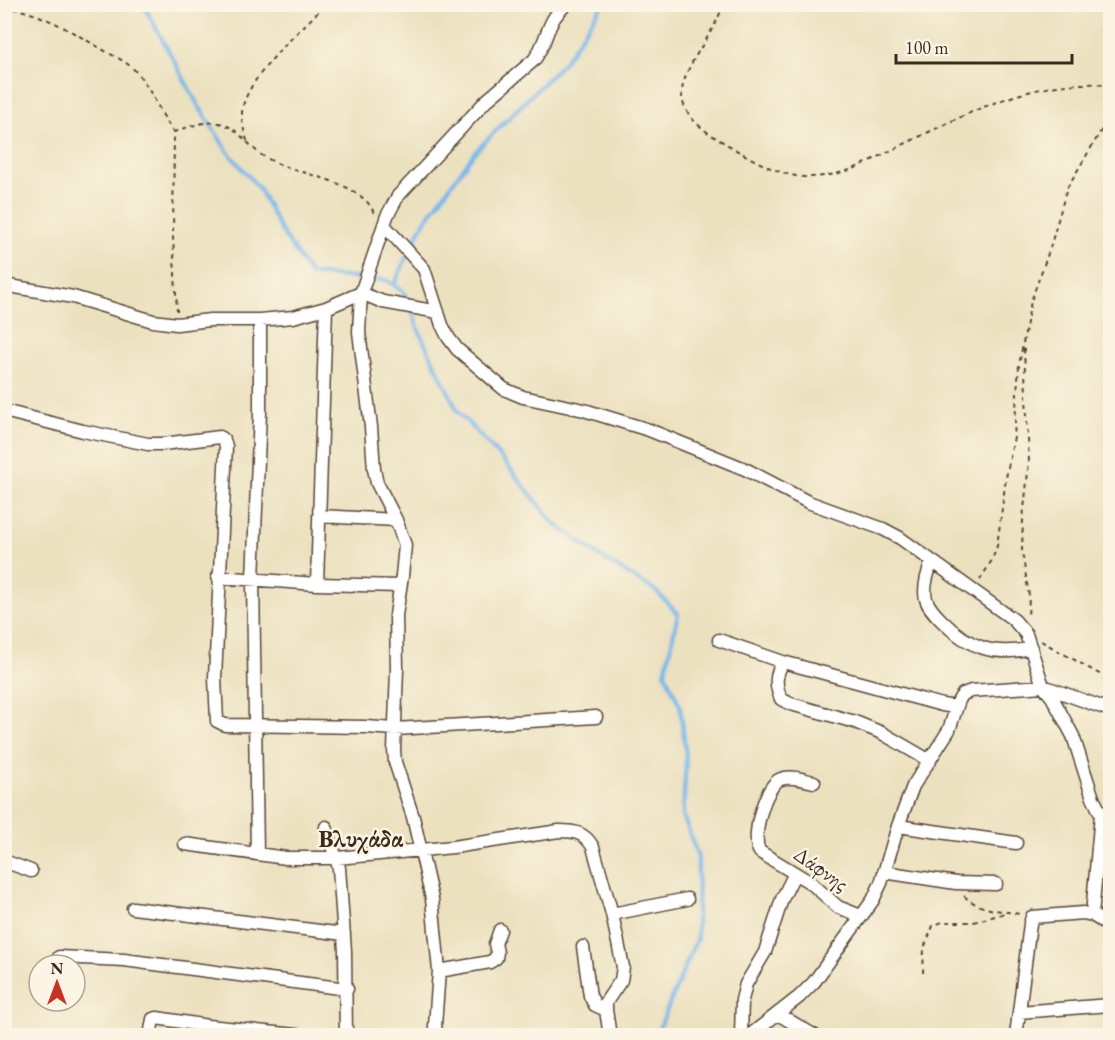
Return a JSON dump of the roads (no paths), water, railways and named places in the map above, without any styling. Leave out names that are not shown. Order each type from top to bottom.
[{"type":"street","points":[[437,1035],[435,1026],[440,971],[432,899],[421,850],[395,762],[396,615],[405,544],[396,520],[381,492],[374,469],[359,332],[362,293],[387,216],[398,196],[486,101],[534,60],[540,52],[553,17],[567,4]]},
{"type":"street","points":[[384,225],[424,269],[445,331],[457,349],[495,382],[513,394],[625,421],[765,478],[816,505],[883,529],[900,538],[1014,620],[1026,634],[1043,686],[1073,736],[1093,798],[1101,814],[1110,823]]},
{"type":"street","points":[[4,285],[73,297],[153,321],[177,324],[293,317],[326,308],[362,293],[383,302],[438,312]]},
{"type":"street","points":[[316,584],[326,308]]},
{"type":"street","points":[[258,854],[253,579],[260,413],[260,320]]},
{"type":"street","points":[[4,411],[83,431],[148,444],[222,438],[226,446],[218,577],[215,678],[217,721],[225,725],[395,729],[596,717]]},
{"type":"street","points":[[319,516],[396,520]]},
{"type":"street","points":[[932,562],[925,597],[928,605],[955,634],[969,644],[983,648],[1017,651],[1031,648]]},
{"type":"street","points":[[218,577],[316,584],[400,586]]},
{"type":"street","points":[[718,640],[783,662],[956,707]]},
{"type":"street","points":[[783,662],[776,679],[781,699],[790,704],[882,733],[930,761]]},
{"type":"street","points":[[748,1035],[778,1014],[814,982],[873,900],[914,786],[949,730],[956,707],[963,694],[970,691],[1043,686],[1110,710]]},
{"type":"street","name":"Δάφνης","points":[[814,782],[792,777],[776,782],[763,806],[757,830],[756,847],[760,852],[811,884],[838,907],[861,916]]},
{"type":"street","points":[[1092,915],[1101,814]]},
{"type":"street","points":[[898,826],[1016,843]]},
{"type":"street","points":[[326,827],[337,858],[347,989],[346,1035]]},
{"type":"street","points":[[185,844],[286,858],[337,858],[421,850],[559,831],[576,831],[585,836],[593,847],[612,915],[623,967],[621,980],[606,1002],[610,1035]]},
{"type":"street","points":[[1097,867],[1110,859]]},
{"type":"street","points":[[4,861],[31,871]]},
{"type":"street","points":[[884,872],[956,883],[996,884]]},
{"type":"street","points":[[741,1035],[742,1000],[746,984],[765,952],[782,899],[795,873]]},
{"type":"street","points":[[612,915],[687,899]]},
{"type":"street","points":[[133,908],[344,934]]},
{"type":"street","points":[[1016,1035],[1032,917],[1083,913],[1092,915],[1110,926]]},
{"type":"street","points":[[440,971],[490,962],[496,958],[495,944],[500,930]]},
{"type":"street","points":[[583,947],[592,1002],[606,1010]]},
{"type":"street","points":[[87,958],[124,960],[347,989]]},
{"type":"street","points":[[1019,1012],[1110,1005]]},
{"type":"street","points":[[778,1014],[815,1035]]},
{"type":"street","points":[[150,1035],[153,1019],[157,1018],[208,1026],[306,1035]]},
{"type":"waterway","points":[[143,4],[198,105],[228,152],[258,187],[282,232],[310,274],[386,280],[403,291],[409,303]]},
{"type":"waterway","points":[[410,249],[425,221],[474,153],[564,62],[603,4]]},
{"type":"waterway","points":[[394,285],[407,256]]},
{"type":"waterway","points":[[412,310],[419,331],[458,412],[503,460],[554,523],[602,558],[656,591],[678,614],[665,673],[680,706],[686,756],[683,815],[698,857],[697,938],[656,1036]]},
{"type":"district","name":"Βλυχάδα","points":[[361,839]]}]
